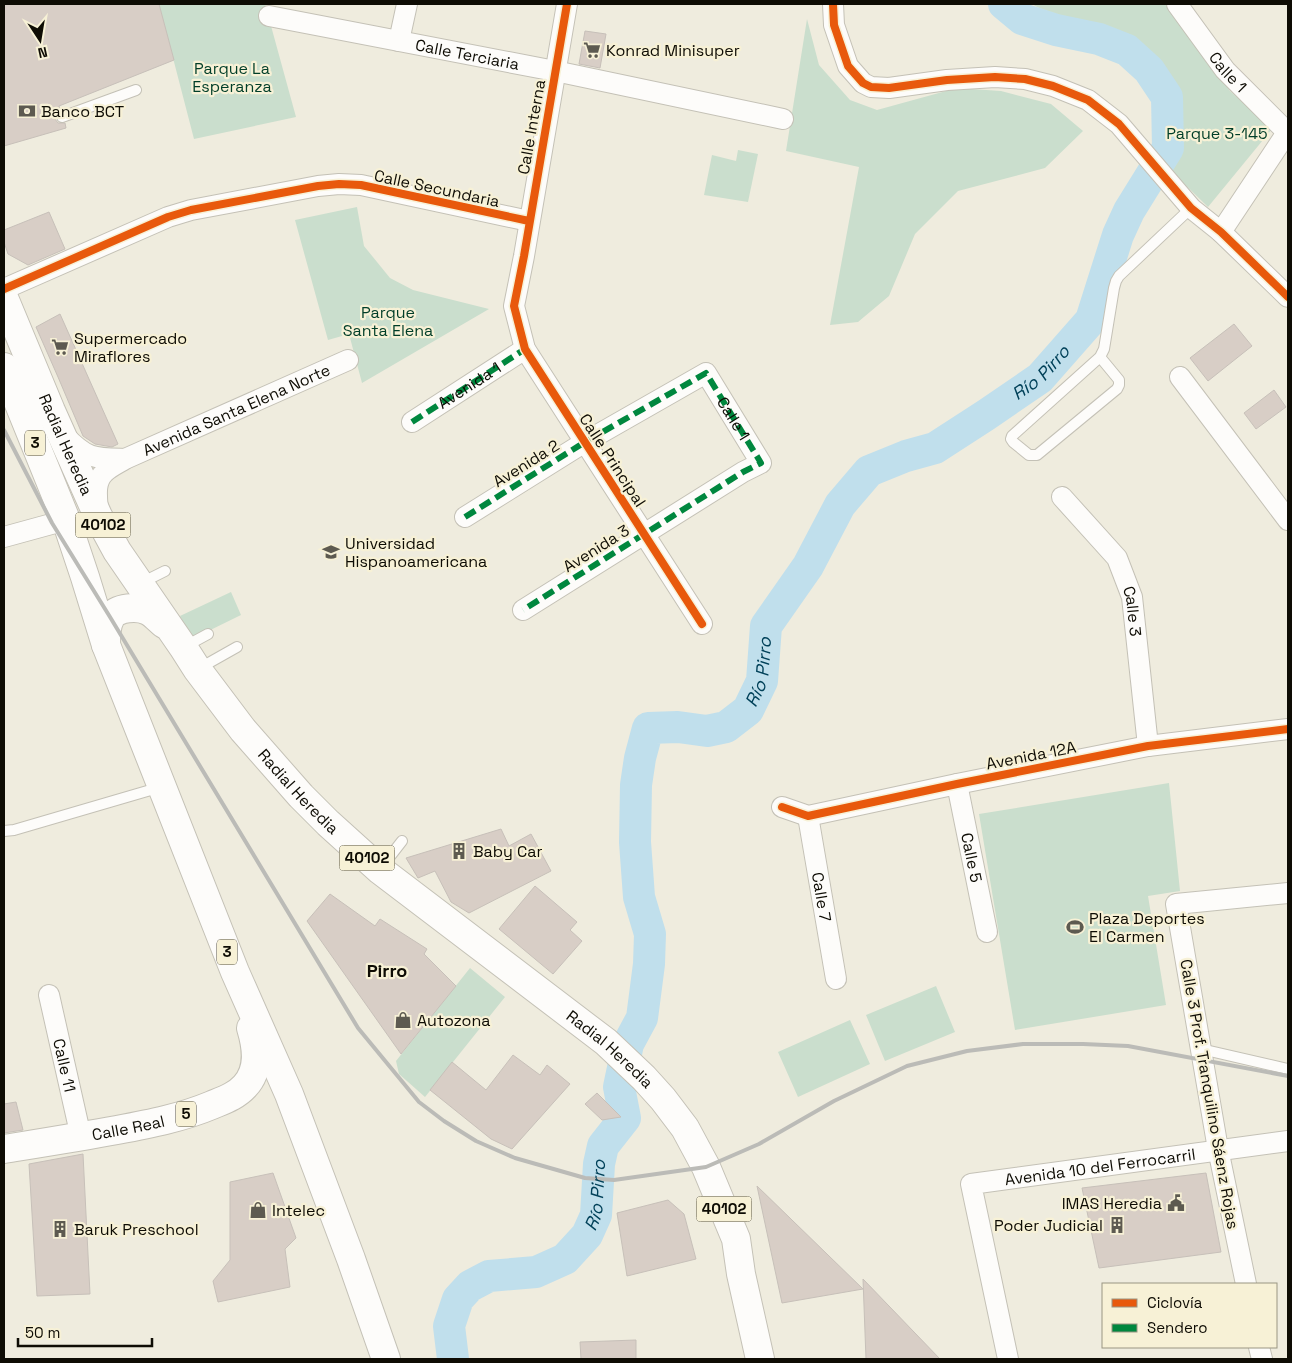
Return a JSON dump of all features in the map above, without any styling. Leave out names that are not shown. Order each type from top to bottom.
[{"type":"main road","name":"Radial Heredia","points":[[4,298],[98,516],[117,551],[183,649],[243,730],[301,796],[380,870],[606,1042],[664,1099],[685,1128],[706,1167],[736,1239],[741,1274],[760,1359]]},
{"type":"main road","points":[[4,354],[17,358],[25,367],[78,489],[98,516]]},
{"type":"main road","name":"Radial Heredia","points":[[4,367],[13,409],[66,520],[86,577],[106,645],[235,972],[289,1094],[351,1259],[386,1359]]},
{"type":"main road","points":[[106,645],[107,627],[110,617],[116,612],[140,608],[149,612],[183,649]]},
{"type":"main road","name":"Calle Real","points":[[4,1149],[161,1122],[198,1111],[230,1098],[246,1086],[255,1069],[257,1054],[255,1039],[235,972]]},
{"type":"street","points":[[399,40],[407,4]]},
{"type":"street","name":"Calle Interna","points":[[514,306],[567,4]]},
{"type":"street","points":[[833,4],[834,25],[848,66],[863,83],[871,87],[889,88],[995,76],[1025,79],[1053,86],[1088,100],[1119,124],[1190,208],[1221,232],[1288,297]]},
{"type":"street","name":"Calle 1","points":[[1177,4],[1225,70],[1288,132]]},
{"type":"street","name":"Calle Terciaria","points":[[269,16],[399,40],[783,118]]},
{"type":"street","points":[[1221,232],[1288,132]]},
{"type":"street","name":"Calle Secundaria","points":[[4,290],[168,217],[191,210],[318,186],[339,184],[361,185],[529,221]]},
{"type":"street","name":"Calle Principal","points":[[514,306],[525,349],[702,624]]},
{"type":"street","name":"Avenida 1","points":[[412,422],[525,349]]},
{"type":"street","name":"Avenida Santa Elena Norte","points":[[98,516],[96,494],[99,482],[104,473],[125,459],[348,360]]},
{"type":"street","name":"Calle 1","points":[[706,373],[761,463]]},
{"type":"street","name":"Avenida 2","points":[[465,517],[585,442],[706,373]]},
{"type":"street","points":[[1180,377],[1288,520]]},
{"type":"street","name":"Avenida Santa Elena Norte","points":[[56,421],[74,446],[85,454],[99,459],[125,459]]},
{"type":"street","name":"Avenida 3","points":[[523,610],[743,472],[761,463]]},
{"type":"street","name":"Calle 3","points":[[1062,497],[1117,558],[1132,597],[1148,746]]},
{"type":"street","points":[[4,537],[66,520]]},
{"type":"street","name":"Avenida 12A","points":[[808,816],[1148,746],[1288,729]]},
{"type":"street","name":"Calle 5","points":[[957,784],[987,932]]},
{"type":"street","points":[[782,807],[808,816]]},
{"type":"street","name":"Calle 7","points":[[808,816],[836,979]]},
{"type":"street","name":"Calle 3 Prof. Tranquilino Sáenz Rojas","points":[[1246,1283],[1218,1149],[1176,904],[1288,892]]},
{"type":"street","name":"Calle 11","points":[[49,995],[81,1137]]},
{"type":"street","name":"Avenida 10 del Ferrocarril","points":[[1008,1359],[971,1184],[1288,1141]]},
{"type":"lane","points":[[62,117],[136,90]]},
{"type":"lane","points":[[1100,357],[1119,380],[1117,388],[1037,455],[1029,456],[1013,442],[1012,436],[1100,357],[1104,349],[1114,288],[1119,276],[1190,208]]},
{"type":"lane","points":[[140,583],[165,571]]},
{"type":"lane","points":[[183,649],[208,634]]},
{"type":"lane","points":[[183,649],[237,647]]},
{"type":"lane","points":[[4,831],[14,830],[161,787]]},
{"type":"lane","points":[[380,870],[402,841]]},
{"type":"lane","points":[[1201,1049],[1288,1069]]},
{"type":"green space","name":"Parque La Esperanza","points":[[159,4],[265,4],[296,117],[194,139]]},
{"type":"green space","name":"Parque 3-145","points":[[1032,4],[1165,4],[1230,91],[1272,129],[1208,207],[1166,166],[1177,137],[1177,110],[1165,81],[1149,55],[1125,38]]},
{"type":"green space","points":[[807,19],[819,65],[850,100],[877,110],[957,88],[1001,91],[1051,104],[1083,131],[1045,168],[958,191],[915,234],[889,296],[858,322],[830,325],[859,167],[786,151]]},
{"type":"green space","points":[[738,150],[758,154],[748,202],[704,195],[712,155],[736,161]]},
{"type":"green space","name":"Parque Santa Elena","points":[[357,207],[364,246],[390,278],[413,290],[489,309],[362,383],[349,334],[328,340],[295,220]]},
{"type":"green space","points":[[231,592],[241,615],[192,639],[180,616]]},
{"type":"green space","name":"Plaza Deportes El Carmen","points":[[1169,783],[1180,891],[1148,896],[1166,1005],[1015,1030],[979,814]]},
{"type":"green space","points":[[470,968],[505,997],[425,1097],[399,1074],[396,1061]]},
{"type":"green space","points":[[936,986],[955,1032],[885,1061],[866,1015]]},
{"type":"green space","points":[[850,1020],[870,1064],[798,1097],[778,1052]]},
{"type":"building","points":[[4,4],[159,4],[174,60],[59,106],[60,110],[56,113],[55,119],[58,123],[65,123],[66,128],[4,146]]},
{"type":"building","name":"Konrad Minisuper","points":[[585,31],[606,34],[600,68],[579,64]]},
{"type":"building","points":[[49,212],[65,249],[28,265],[8,254],[4,242],[4,230]]},
{"type":"building","points":[[60,314],[118,444],[112,447],[95,444],[83,436],[36,327]]},
{"type":"building","points":[[1234,324],[1252,346],[1208,381],[1190,358]]},
{"type":"building","points":[[1274,390],[1286,407],[1256,429],[1244,413]]},
{"type":"building","points":[[501,829],[509,846],[531,834],[551,871],[469,913],[451,902],[435,871],[418,878],[406,858]]},
{"type":"building","points":[[535,886],[577,922],[570,930],[582,941],[553,974],[499,929]]},
{"type":"building","name":"Autozona","points":[[330,894],[375,926],[380,919],[427,949],[424,954],[456,986],[401,1054],[307,921]]},
{"type":"building","points":[[513,1055],[540,1075],[547,1065],[570,1084],[512,1149],[491,1139],[430,1090],[452,1062],[486,1090]]},
{"type":"building","points":[[597,1093],[621,1117],[602,1120],[585,1104]]},
{"type":"building","points":[[16,1102],[23,1130],[4,1133],[4,1104]]},
{"type":"building","name":"Baruk Preschool","points":[[83,1154],[90,1294],[37,1296],[29,1164]]},
{"type":"building","name":"Intelec","points":[[273,1173],[296,1238],[285,1249],[290,1287],[218,1302],[213,1281],[230,1260],[230,1182]]},
{"type":"building","points":[[1206,1173],[1221,1252],[1099,1268],[1082,1188]]},
{"type":"building","points":[[757,1186],[863,1289],[782,1303]]},
{"type":"building","points":[[668,1200],[684,1214],[696,1259],[627,1276],[617,1213]]},
{"type":"building","points":[[863,1279],[940,1359],[866,1359]]},
{"type":"building","points":[[636,1340],[636,1359],[581,1359],[580,1342]]},
{"type":"waterway","name":"Río Pirro","points":[[453,1359],[449,1326],[458,1299],[470,1286],[489,1276],[536,1272],[565,1259],[587,1235],[596,1215],[599,1164],[603,1146],[625,1118],[619,1087],[628,1044],[642,1018],[649,964],[650,934],[639,897],[635,842],[636,785],[640,758],[648,728],[678,727],[707,731],[726,727],[748,710],[762,681],[766,626],[808,566],[840,505],[869,471],[906,456],[935,448],[1040,378],[1091,320],[1118,235],[1129,211],[1168,148],[1167,97],[1149,70],[1127,50],[1099,39],[1056,30],[1022,19],[1004,4]]},
{"type":"railway","points":[[4,430],[52,523],[358,1028],[419,1102],[444,1121],[476,1141],[515,1158],[585,1178],[614,1180],[706,1167],[759,1144],[834,1101],[907,1066],[967,1051],[1023,1044],[1128,1046],[1288,1076]]},
{"type":"marked path","points":[[412,422],[525,349]]},
{"type":"marked path","points":[[465,517],[585,442],[706,373],[761,463],[743,472],[523,610]]},
{"type":"cycle path","points":[[567,4],[514,306],[525,349],[702,624]]},
{"type":"cycle path","points":[[833,4],[834,25],[848,66],[863,83],[871,87],[889,88],[947,80],[995,77],[1025,79],[1053,86],[1088,100],[1119,124],[1191,208],[1221,232],[1288,297]]},
{"type":"cycle path","points":[[4,289],[168,217],[191,210],[318,186],[339,184],[361,185],[529,221]]},
{"type":"cycle path","points":[[782,807],[808,816],[1148,746],[1288,729]]},
{"type":"place","name":"Konrad Minisuper","points":[[592,50]]},
{"type":"place","name":"Banco BCT","points":[[27,111]]},
{"type":"place","name":"Supermercado Miraflores","points":[[60,347]]},
{"type":"place","name":"Universidad Hispanoamericana","points":[[331,552]]},
{"type":"place","name":"Baby Car","points":[[459,851]]},
{"type":"place","name":"Plaza Deportes El Carmen","points":[[1075,927]]},
{"type":"place","name":"Autozona","points":[[403,1020]]},
{"type":"place","name":"IMAS Heredia","points":[[1176,1203]]},
{"type":"place","name":"Intelec","points":[[258,1210]]},
{"type":"place","name":"Poder Judicial","points":[[1117,1225]]},
{"type":"place","name":"Baruk Preschool","points":[[60,1229]]},
{"type":"district","name":"Pirro","points":[[387,971]]}]
